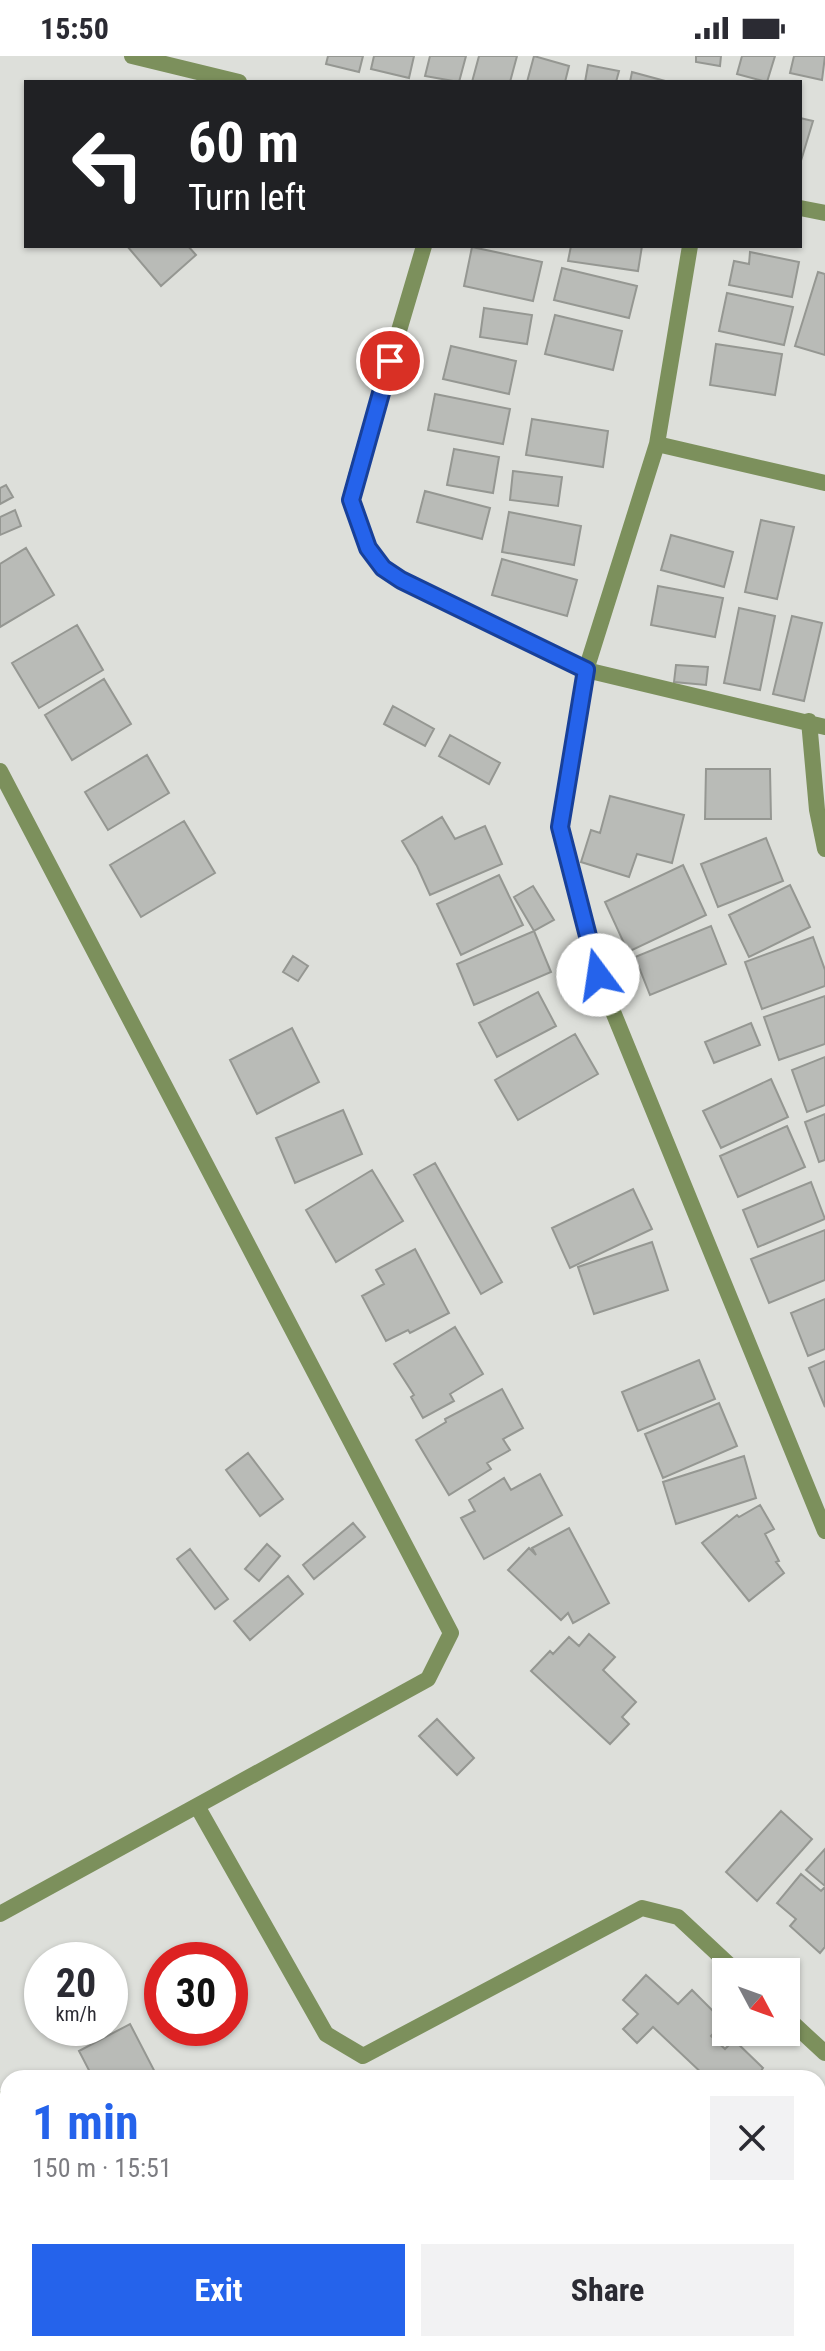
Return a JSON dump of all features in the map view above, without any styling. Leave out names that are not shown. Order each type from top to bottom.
[{"type":"street","points":[[132,56],[231,80]]},
{"type":"street","points":[[802,208],[825,213]]},
{"type":"street","points":[[423,248],[351,500],[368,548],[383,568],[401,580],[586,670],[817,724],[817,810],[825,849]]},
{"type":"street","points":[[690,248],[657,444],[586,670],[560,827],[598,975],[825,1531]]},
{"type":"street","points":[[657,444],[825,483]]},
{"type":"street","points":[[0,771],[451,1633],[428,1679],[0,1914]]},
{"type":"street","points":[[197,1806],[326,2034],[363,2056],[642,1908],[678,1917],[722,1958]]},
{"type":"street","points":[[800,2030],[825,2053]]},
{"type":"building","points":[[328,56],[363,56],[359,72],[326,64]]},
{"type":"building","points":[[374,56],[414,56],[409,78],[371,69]]},
{"type":"building","points":[[430,56],[466,56],[460,80],[425,76]]},
{"type":"building","points":[[479,56],[517,56],[511,80],[473,80]]},
{"type":"building","points":[[534,56],[569,66],[566,80],[528,80]]},
{"type":"building","points":[[696,56],[721,56],[720,66],[696,62]]},
{"type":"building","points":[[742,56],[775,56],[768,80],[737,74]]},
{"type":"building","points":[[794,56],[825,56],[822,80],[790,73]]},
{"type":"building","points":[[588,65],[619,71],[617,80],[585,80]]},
{"type":"building","points":[[632,72],[662,80],[630,80]]},
{"type":"building","points":[[802,118],[813,121],[802,157]]},
{"type":"building","points":[[129,248],[190,248],[196,255],[161,286]]},
{"type":"building","points":[[472,248],[542,262],[533,301],[464,286]]},
{"type":"building","points":[[571,248],[642,248],[638,271],[568,261]]},
{"type":"building","points":[[750,252],[799,262],[792,297],[729,285],[734,261],[749,264]]},
{"type":"building","points":[[562,268],[637,286],[629,318],[554,300]]},
{"type":"building","points":[[818,272],[825,274],[825,355],[795,346]]},
{"type":"building","points":[[727,293],[793,307],[784,345],[719,331]]},
{"type":"building","points":[[484,308],[532,315],[527,344],[480,337]]},
{"type":"building","points":[[555,315],[622,331],[613,370],[545,354]]},
{"type":"building","points":[[716,344],[782,354],[775,395],[710,385]]},
{"type":"building","points":[[451,346],[516,361],[509,394],[443,379]]},
{"type":"building","points":[[435,394],[510,409],[503,444],[428,430]]},
{"type":"building","points":[[532,419],[608,431],[603,467],[526,455]]},
{"type":"building","points":[[454,449],[499,457],[493,493],[447,485]]},
{"type":"building","points":[[513,471],[562,477],[558,506],[510,500]]},
{"type":"building","points":[[6,485],[13,497],[0,504],[0,488]]},
{"type":"building","points":[[425,491],[490,508],[482,539],[417,522]]},
{"type":"building","points":[[15,510],[21,526],[0,535],[0,517]]},
{"type":"building","points":[[509,512],[581,526],[574,565],[502,552]]},
{"type":"building","points":[[761,520],[794,527],[777,599],[745,592]]},
{"type":"building","points":[[671,535],[733,552],[724,587],[661,570]]},
{"type":"building","points":[[26,548],[54,595],[0,627],[0,564]]},
{"type":"building","points":[[502,559],[577,580],[567,616],[492,595]]},
{"type":"building","points":[[658,586],[723,598],[715,637],[651,625]]},
{"type":"building","points":[[739,608],[775,616],[760,690],[724,683]]},
{"type":"building","points":[[792,616],[822,623],[804,701],[773,694]]},
{"type":"building","points":[[77,625],[103,670],[39,708],[12,663]]},
{"type":"building","points":[[676,665],[708,667],[706,685],[674,682]]},
{"type":"building","points":[[104,679],[131,724],[72,760],[45,715]]},
{"type":"building","points":[[393,706],[434,729],[425,746],[384,724]]},
{"type":"building","points":[[450,735],[500,763],[489,784],[439,756]]},
{"type":"building","points":[[147,755],[169,793],[108,830],[85,792]]},
{"type":"building","points":[[706,769],[770,769],[771,819],[705,819]]},
{"type":"building","points":[[610,796],[684,815],[672,863],[637,854],[629,877],[581,862],[591,830],[600,833]]},
{"type":"building","points":[[442,817],[455,839],[485,826],[502,864],[430,895],[402,841]]},
{"type":"building","points":[[184,821],[215,873],[141,917],[110,865]]},
{"type":"building","points":[[766,838],[783,881],[718,907],[701,864]]},
{"type":"building","points":[[683,865],[706,915],[628,952],[605,902]]},
{"type":"building","points":[[499,875],[523,925],[461,955],[437,904]]},
{"type":"building","points":[[790,885],[810,927],[749,957],[729,915]]},
{"type":"building","points":[[533,886],[554,920],[534,931],[514,897]]},
{"type":"building","points":[[711,926],[726,964],[650,995],[635,957]]},
{"type":"building","points":[[534,931],[551,972],[474,1005],[457,964]]},
{"type":"building","points":[[813,937],[825,970],[825,986],[762,1009],[745,962]]},
{"type":"building","points":[[293,956],[308,966],[298,981],[283,972]]},
{"type":"building","points":[[538,992],[556,1026],[497,1057],[479,1023]]},
{"type":"building","points":[[825,996],[825,1044],[779,1060],[764,1017]]},
{"type":"building","points":[[751,1023],[760,1045],[714,1063],[705,1042]]},
{"type":"building","points":[[292,1028],[319,1082],[257,1114],[230,1060]]},
{"type":"building","points":[[575,1034],[598,1074],[518,1120],[495,1080]]},
{"type":"building","points":[[825,1057],[825,1105],[807,1112],[792,1070]]},
{"type":"building","points":[[771,1079],[788,1117],[721,1148],[703,1111]]},
{"type":"building","points":[[343,1110],[362,1154],[295,1183],[276,1138]]},
{"type":"building","points":[[825,1114],[825,1160],[819,1162],[805,1122]]},
{"type":"building","points":[[787,1126],[805,1167],[738,1197],[720,1156]]},
{"type":"building","points":[[435,1163],[502,1282],[481,1294],[414,1175]]},
{"type":"building","points":[[372,1170],[403,1221],[336,1262],[306,1210]]},
{"type":"building","points":[[811,1182],[825,1219],[758,1247],[743,1210]]},
{"type":"building","points":[[633,1189],[652,1229],[570,1268],[552,1228]]},
{"type":"building","points":[[825,1230],[825,1280],[769,1303],[751,1259]]},
{"type":"building","points":[[652,1242],[668,1290],[594,1314],[578,1267]]},
{"type":"building","points":[[415,1249],[449,1313],[410,1333],[408,1330],[386,1341],[362,1296],[384,1284],[376,1270]]},
{"type":"building","points":[[825,1299],[825,1349],[808,1356],[791,1313]]},
{"type":"building","points":[[455,1327],[483,1374],[450,1394],[454,1401],[423,1418],[411,1397],[414,1395],[394,1364]]},
{"type":"building","points":[[699,1360],[715,1399],[638,1431],[622,1392]]},
{"type":"building","points":[[825,1361],[825,1407],[809,1368]]},
{"type":"building","points":[[502,1389],[523,1428],[503,1439],[510,1450],[487,1463],[491,1469],[449,1495],[416,1440],[446,1422],[445,1419]]},
{"type":"building","points":[[719,1403],[737,1446],[663,1478],[645,1434]]},
{"type":"building","points":[[248,1453],[283,1499],[260,1516],[226,1470]]},
{"type":"building","points":[[744,1456],[756,1498],[676,1524],[663,1482]]},
{"type":"building","points":[[540,1474],[562,1515],[484,1559],[461,1518],[475,1511],[469,1500],[504,1478],[511,1490]]},
{"type":"building","points":[[760,1505],[774,1529],[765,1534],[784,1573],[749,1601],[702,1543],[737,1515],[739,1517]]},
{"type":"building","points":[[353,1523],[365,1537],[314,1579],[303,1565]]},
{"type":"building","points":[[569,1528],[609,1603],[573,1623],[568,1613],[561,1620],[508,1570],[529,1548],[536,1555],[532,1548]]},
{"type":"building","points":[[267,1544],[280,1556],[259,1581],[245,1569]]},
{"type":"building","points":[[190,1549],[228,1599],[215,1609],[177,1559]]},
{"type":"building","points":[[288,1576],[303,1594],[250,1640],[234,1621]]},
{"type":"building","points":[[589,1634],[615,1657],[603,1670],[636,1702],[622,1717],[629,1724],[610,1744],[531,1671],[569,1637],[579,1646]]},
{"type":"building","points":[[437,1719],[474,1758],[457,1775],[419,1736]]},
{"type":"building","points":[[781,1811],[812,1839],[757,1901],[726,1872]]},
{"type":"building","points":[[825,1849],[825,1886],[806,1870]]},
{"type":"building","points":[[801,1874],[821,1891],[825,1887],[825,1947],[820,1953],[790,1926],[796,1919],[777,1903]]},
{"type":"building","points":[[646,1975],[678,2004],[692,1990],[712,2010],[712,2046],[725,2049],[740,2046],[763,2068],[699,2070],[653,2027],[637,2043],[623,2029],[638,2014],[623,2000]]},
{"type":"building","points":[[130,2024],[154,2070],[89,2070],[79,2051],[88,2046],[128,2046]]},
{"type":"route","points":[[390,361],[351,500],[368,548],[383,568],[401,580],[586,670],[560,827],[598,975]]}]
